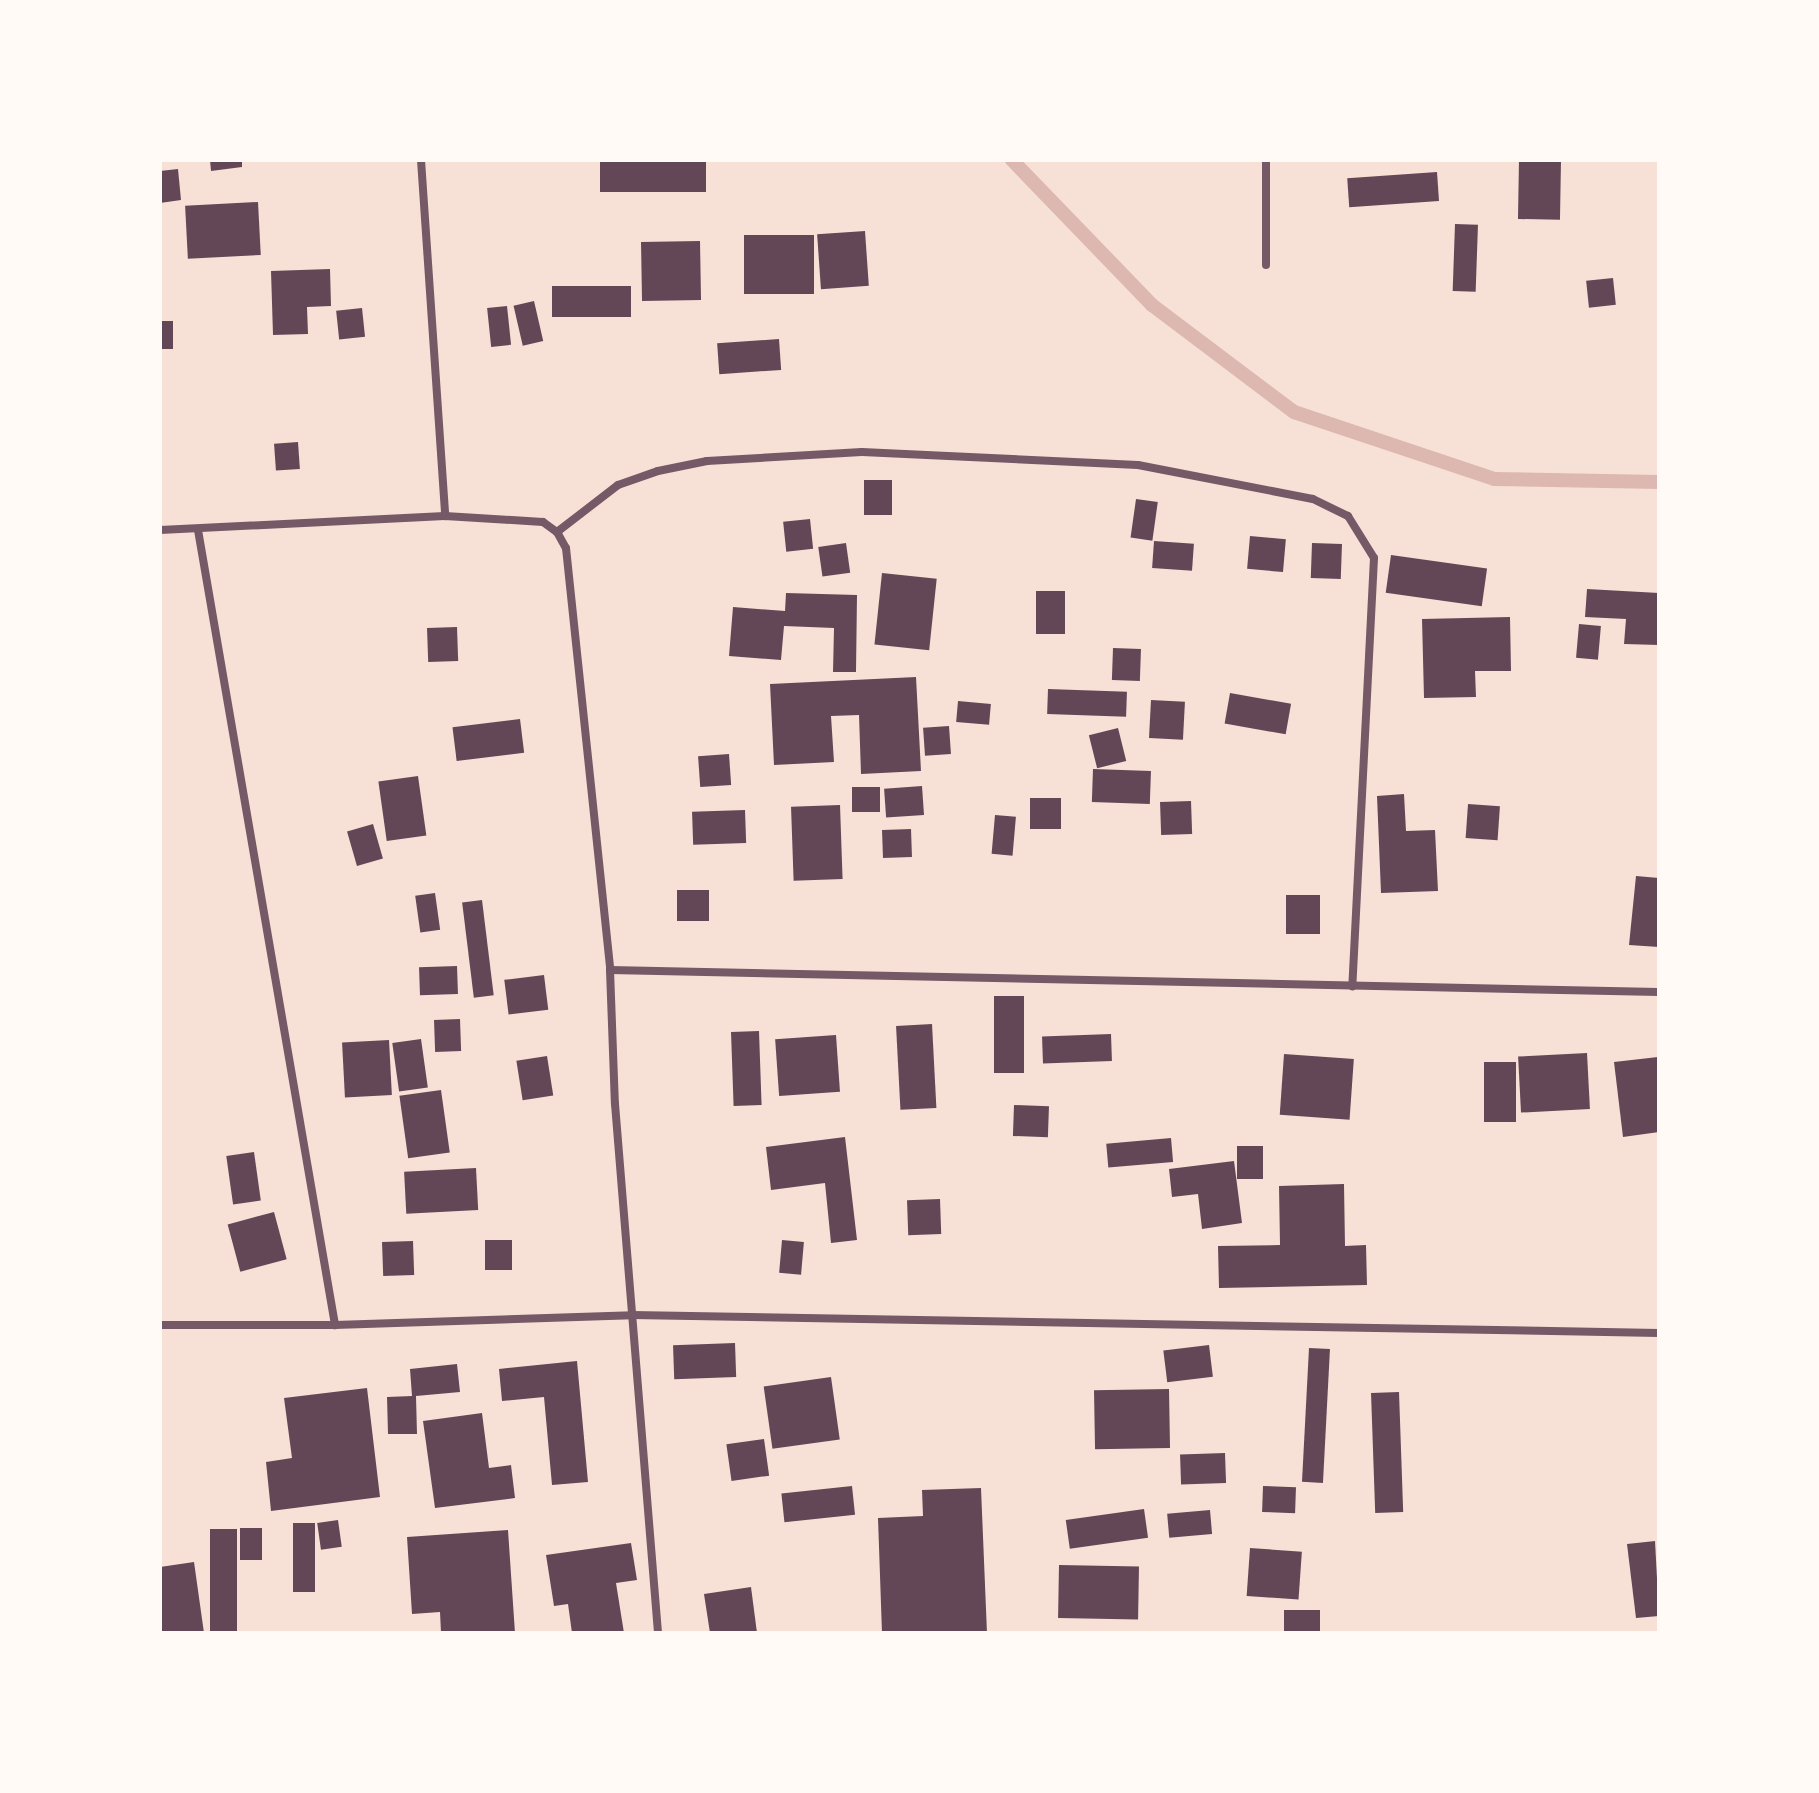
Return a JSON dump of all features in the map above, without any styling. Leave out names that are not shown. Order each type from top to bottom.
[{"type":"street","points":[[421,160],[445,516]]},
{"type":"street","points":[[1266,160],[1266,265]]},
{"type":"street","points":[[557,532],[618,485],[658,471],[707,461],[862,452],[1138,465],[1313,499],[1348,516],[1374,558],[1352,986]]},
{"type":"street","points":[[160,530],[445,516],[543,522],[557,532],[566,548],[610,970],[615,1104],[658,1633]]},
{"type":"street","points":[[198,530],[335,1325]]},
{"type":"street","points":[[610,970],[1659,992]]},
{"type":"street","points":[[160,1325],[335,1325],[632,1315],[1659,1333]]},
{"type":"building","points":[[210,160],[242,160],[242,167],[211,171]]},
{"type":"building","points":[[600,160],[706,160],[706,192],[600,192]]},
{"type":"building","points":[[1519,160],[1561,161],[1560,220],[1518,219]]},
{"type":"building","points":[[178,169],[181,200],[160,203],[160,171]]},
{"type":"building","points":[[1437,172],[1439,201],[1349,207],[1347,178]]},
{"type":"building","points":[[258,202],[261,255],[188,259],[185,206]]},
{"type":"building","points":[[1455,224],[1478,225],[1476,292],[1453,291]]},
{"type":"building","points":[[865,231],[869,286],[821,289],[817,234]]},
{"type":"building","points":[[744,235],[814,235],[814,294],[744,294]]},
{"type":"building","points":[[700,241],[701,300],[642,301],[641,242]]},
{"type":"building","points":[[330,269],[331,306],[307,307],[308,334],[273,335],[271,271]]},
{"type":"building","points":[[1613,278],[1616,305],[1589,308],[1586,281]]},
{"type":"building","points":[[552,286],[631,286],[631,317],[552,317]]},
{"type":"building","points":[[534,301],[543,341],[523,346],[514,306]]},
{"type":"building","points":[[507,306],[511,345],[491,347],[487,308]]},
{"type":"building","points":[[362,308],[365,337],[339,340],[336,311]]},
{"type":"building","points":[[160,321],[173,321],[173,349],[160,349]]},
{"type":"building","points":[[779,339],[781,370],[719,374],[717,343]]},
{"type":"building","points":[[298,442],[300,469],[276,471],[274,444]]},
{"type":"building","points":[[864,480],[892,480],[892,515],[864,515]]},
{"type":"building","points":[[1136,499],[1158,502],[1152,541],[1131,538]]},
{"type":"building","points":[[810,519],[813,549],[786,552],[783,522]]},
{"type":"building","points":[[1250,536],[1286,539],[1283,572],[1247,569]]},
{"type":"building","points":[[1154,541],[1194,544],[1192,571],[1152,568]]},
{"type":"building","points":[[846,543],[850,573],[822,577],[818,547]]},
{"type":"building","points":[[1312,543],[1342,544],[1341,579],[1311,578]]},
{"type":"building","points":[[1391,555],[1487,568],[1482,606],[1386,593]]},
{"type":"building","points":[[882,573],[937,579],[929,650],[874,645]]},
{"type":"building","points":[[1587,589],[1659,593],[1659,645],[1624,644],[1626,619],[1585,617]]},
{"type":"building","points":[[1036,591],[1065,591],[1065,634],[1036,634]]},
{"type":"building","points":[[786,593],[857,595],[856,672],[833,672],[834,628],[784,626],[781,660],[729,656],[733,607],[785,611]]},
{"type":"building","points":[[1510,617],[1511,671],[1475,671],[1476,697],[1424,698],[1422,619]]},
{"type":"building","points":[[1579,624],[1601,626],[1598,660],[1576,658]]},
{"type":"building","points":[[457,627],[458,661],[428,662],[427,628]]},
{"type":"building","points":[[1113,648],[1141,649],[1140,681],[1112,680]]},
{"type":"building","points":[[916,677],[921,771],[861,774],[859,715],[831,716],[834,762],[774,765],[770,684]]},
{"type":"building","points":[[1048,689],[1127,692],[1126,717],[1047,714]]},
{"type":"building","points":[[1230,693],[1291,704],[1286,734],[1225,724]]},
{"type":"building","points":[[1151,700],[1185,702],[1183,740],[1149,738]]},
{"type":"building","points":[[958,701],[991,704],[989,725],[956,722]]},
{"type":"building","points":[[520,719],[524,753],[457,761],[453,727]]},
{"type":"building","points":[[949,726],[951,754],[925,756],[923,728]]},
{"type":"building","points":[[1118,728],[1126,761],[1097,768],[1089,735]]},
{"type":"building","points":[[729,754],[731,785],[700,787],[698,756]]},
{"type":"building","points":[[1093,769],[1151,771],[1150,804],[1092,802]]},
{"type":"building","points":[[418,776],[426,835],[387,841],[378,782]]},
{"type":"building","points":[[922,786],[924,815],[886,818],[884,789]]},
{"type":"building","points":[[852,787],[880,787],[880,812],[852,812]]},
{"type":"building","points":[[1404,794],[1406,831],[1435,830],[1438,891],[1381,893],[1377,796]]},
{"type":"building","points":[[1030,798],[1061,798],[1061,829],[1030,829]]},
{"type":"building","points":[[1191,801],[1192,834],[1161,835],[1160,802]]},
{"type":"building","points":[[1468,804],[1500,806],[1498,840],[1466,838]]},
{"type":"building","points":[[840,805],[843,879],[794,881],[791,807]]},
{"type":"building","points":[[745,810],[746,843],[693,845],[692,812]]},
{"type":"building","points":[[995,815],[1016,817],[1013,856],[992,854]]},
{"type":"building","points":[[373,824],[383,859],[357,866],[347,831]]},
{"type":"building","points":[[911,829],[912,857],[883,858],[882,830]]},
{"type":"building","points":[[1636,876],[1659,878],[1659,947],[1629,945]]},
{"type":"building","points":[[677,890],[709,890],[709,921],[677,921]]},
{"type":"building","points":[[435,893],[440,930],[420,932],[415,896]]},
{"type":"building","points":[[1286,895],[1320,895],[1320,934],[1286,934]]},
{"type":"building","points":[[482,900],[494,995],[474,998],[462,902]]},
{"type":"building","points":[[457,966],[458,994],[420,995],[419,967]]},
{"type":"building","points":[[544,975],[548,1010],[509,1015],[504,980]]},
{"type":"building","points":[[994,996],[1024,996],[1024,1073],[994,1073]]},
{"type":"building","points":[[460,1019],[461,1051],[435,1052],[434,1020]]},
{"type":"building","points":[[932,1024],[936,1108],[900,1110],[896,1026]]},
{"type":"building","points":[[759,1031],[762,1105],[734,1106],[731,1032]]},
{"type":"building","points":[[1111,1034],[1112,1061],[1043,1063],[1042,1036]]},
{"type":"building","points":[[836,1035],[840,1092],[779,1096],[775,1039]]},
{"type":"building","points":[[421,1039],[428,1088],[399,1092],[392,1043]]},
{"type":"building","points":[[389,1040],[392,1095],[345,1097],[342,1042]]},
{"type":"building","points":[[1587,1053],[1590,1109],[1521,1113],[1518,1057]]},
{"type":"building","points":[[1284,1054],[1354,1059],[1350,1120],[1280,1115]]},
{"type":"building","points":[[547,1056],[553,1096],[523,1100],[516,1061]]},
{"type":"building","points":[[1658,1057],[1659,1132],[1623,1137],[1614,1062]]},
{"type":"building","points":[[1484,1062],[1516,1062],[1516,1122],[1484,1122]]},
{"type":"building","points":[[441,1090],[450,1152],[408,1158],[399,1096]]},
{"type":"building","points":[[1014,1105],[1049,1106],[1048,1137],[1013,1136]]},
{"type":"building","points":[[845,1137],[857,1240],[831,1243],[825,1183],[771,1190],[766,1147]]},
{"type":"building","points":[[1171,1138],[1173,1162],[1108,1168],[1106,1144]]},
{"type":"building","points":[[1237,1146],[1263,1146],[1263,1179],[1237,1179]]},
{"type":"building","points":[[254,1152],[261,1201],[233,1204],[226,1156]]},
{"type":"building","points":[[1234,1161],[1242,1223],[1202,1229],[1198,1194],[1172,1197],[1169,1169]]},
{"type":"building","points":[[476,1168],[478,1210],[406,1214],[404,1172]]},
{"type":"building","points":[[1344,1184],[1345,1246],[1366,1245],[1367,1285],[1219,1288],[1218,1246],[1280,1245],[1279,1186]]},
{"type":"building","points":[[940,1199],[941,1234],[908,1235],[907,1200]]},
{"type":"building","points":[[274,1212],[287,1259],[240,1272],[228,1224]]},
{"type":"building","points":[[485,1240],[512,1240],[512,1270],[485,1270]]},
{"type":"building","points":[[782,1240],[804,1242],[801,1275],[779,1273]]},
{"type":"building","points":[[413,1241],[414,1275],[383,1276],[382,1242]]},
{"type":"building","points":[[735,1343],[736,1377],[674,1379],[673,1345]]},
{"type":"building","points":[[1209,1345],[1213,1377],[1167,1382],[1163,1351]]},
{"type":"building","points":[[1309,1348],[1330,1349],[1323,1483],[1302,1482]]},
{"type":"building","points":[[577,1361],[588,1482],[552,1485],[544,1397],[502,1401],[499,1369]]},
{"type":"building","points":[[457,1364],[460,1392],[416,1396],[417,1434],[388,1434],[387,1397],[412,1396],[410,1369]]},
{"type":"building","points":[[831,1377],[840,1439],[772,1449],[764,1386]]},
{"type":"building","points":[[367,1388],[380,1497],[271,1511],[266,1462],[292,1458],[284,1398]]},
{"type":"building","points":[[1169,1389],[1170,1448],[1095,1449],[1094,1390]]},
{"type":"building","points":[[1399,1392],[1403,1512],[1375,1513],[1371,1393]]},
{"type":"building","points":[[482,1413],[489,1468],[511,1465],[515,1498],[435,1508],[423,1421]]},
{"type":"building","points":[[764,1439],[769,1476],[732,1481],[726,1444]]},
{"type":"building","points":[[1225,1453],[1226,1483],[1181,1485],[1180,1455]]},
{"type":"building","points":[[852,1486],[855,1515],[784,1522],[781,1493]]},
{"type":"building","points":[[1263,1486],[1296,1487],[1295,1513],[1262,1512]]},
{"type":"building","points":[[981,1488],[987,1633],[882,1633],[878,1518],[923,1516],[922,1490]]},
{"type":"building","points":[[1144,1509],[1148,1538],[1070,1549],[1066,1520]]},
{"type":"building","points":[[1210,1510],[1212,1534],[1169,1538],[1167,1514]]},
{"type":"building","points":[[338,1520],[342,1547],[321,1550],[317,1523]]},
{"type":"building","points":[[293,1523],[315,1523],[315,1592],[293,1592]]},
{"type":"building","points":[[240,1528],[262,1528],[262,1560],[240,1560]]},
{"type":"building","points":[[210,1529],[237,1529],[237,1631],[210,1631]]},
{"type":"building","points":[[508,1530],[515,1633],[441,1633],[440,1612],[412,1614],[407,1537]]},
{"type":"building","points":[[1655,1541],[1659,1616],[1636,1618],[1627,1544]]},
{"type":"building","points":[[631,1543],[637,1580],[616,1583],[624,1633],[572,1633],[568,1604],[554,1606],[546,1555]]},
{"type":"building","points":[[1250,1548],[1302,1552],[1299,1600],[1247,1596]]},
{"type":"building","points":[[194,1562],[204,1633],[160,1633],[160,1567]]},
{"type":"building","points":[[1059,1565],[1139,1566],[1138,1619],[1058,1618]]},
{"type":"building","points":[[751,1587],[757,1633],[710,1633],[704,1594]]},
{"type":"building","points":[[1284,1610],[1320,1610],[1320,1633],[1284,1633]]},
{"type":"waterway","points":[[1012,160],[1152,305],[1294,412],[1494,479],[1659,482]]}]
